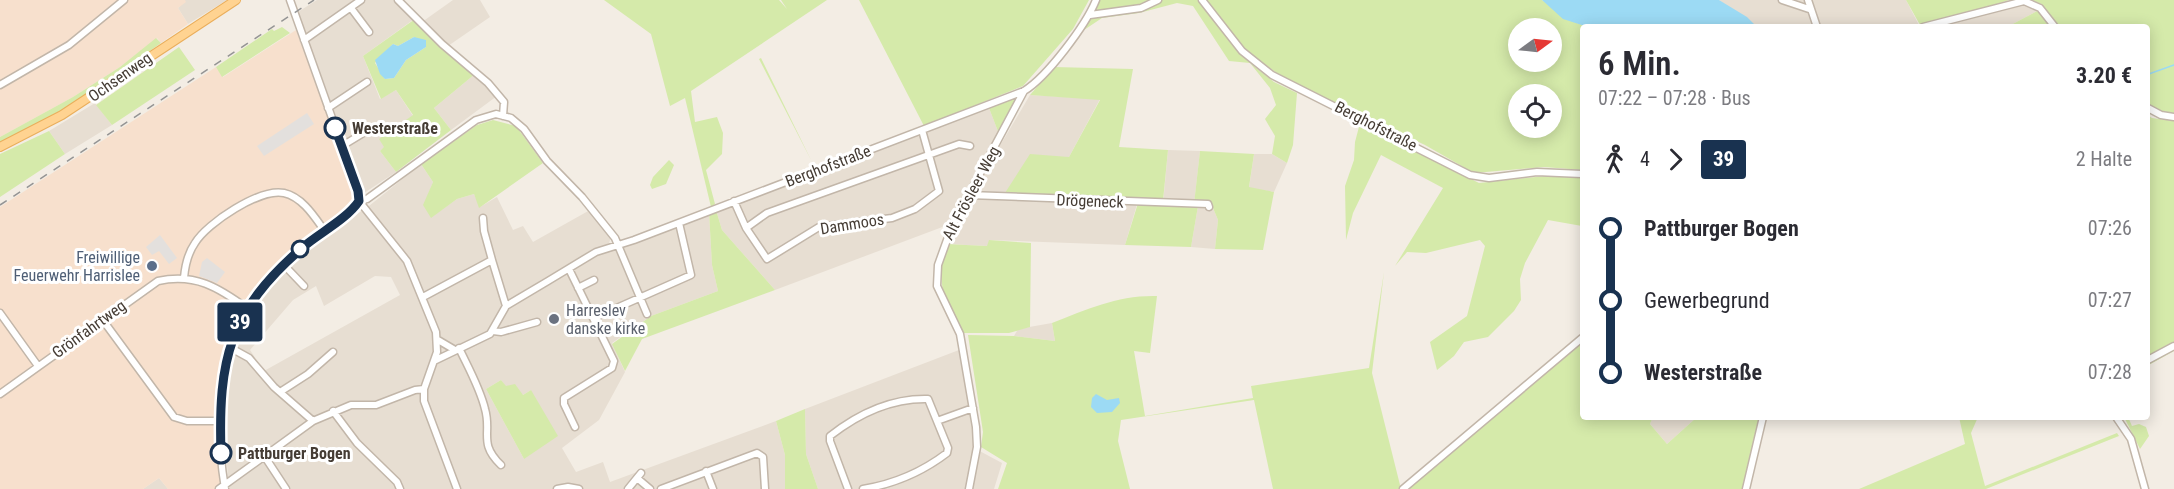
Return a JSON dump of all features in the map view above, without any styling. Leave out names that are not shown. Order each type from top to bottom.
[{"type":"main road","name":"Ochsenweg","points":[[0,147],[62,115],[236,0]]},
{"type":"street","points":[[0,85],[69,45],[124,0]]},
{"type":"street","points":[[291,0],[358,191],[359,201],[407,261],[438,340],[434,361],[424,389],[426,408],[457,489]]},
{"type":"street","points":[[304,40],[361,0]]},
{"type":"street","points":[[398,0],[442,44],[489,83],[504,102],[503,116]]},
{"type":"street","name":"Berghofstraße","points":[[506,306],[596,252],[679,223],[1024,92],[1045,71],[1090,15],[1096,0]]},
{"type":"street","points":[[1090,15],[1141,8],[1158,0]]},
{"type":"street","name":"Berghofstraße","points":[[1202,0],[1242,51],[1272,75],[1470,175],[1490,178],[1537,172],[1580,174]]},
{"type":"street","points":[[1782,0],[1809,9]]},
{"type":"street","points":[[1808,0],[1816,24]]},
{"type":"street","points":[[1935,24],[2024,1],[2040,8],[2053,24]]},
{"type":"street","points":[[351,8],[369,32]]},
{"type":"street","points":[[328,108],[367,82]]},
{"type":"street","name":"Alt Frösleer Weg","points":[[969,489],[977,435],[973,408],[960,334],[940,294],[936,275],[943,246],[1024,92]]},
{"type":"street","points":[[2150,110],[2174,117]]},
{"type":"street","points":[[223,488],[220,421],[223,370],[229,347],[248,309],[284,265],[324,230],[359,201],[367,199],[476,120],[489,115],[503,116],[524,129],[547,161],[582,197],[618,244],[647,314]]},
{"type":"street","name":"Dammoos","points":[[734,201],[746,228],[769,259],[819,227],[892,218],[915,209],[939,192],[922,130]]},
{"type":"street","points":[[342,146],[365,132]]},
{"type":"street","name":"Dammoos","points":[[746,228],[767,213],[959,144],[970,146]]},
{"type":"street","points":[[184,278],[190,251],[201,234],[256,198],[275,193],[292,196],[308,210],[324,230]]},
{"type":"street","name":"Drögeneck","points":[[969,195],[1208,204],[1209,207]]},
{"type":"street","points":[[483,218],[484,231],[506,306],[493,331]]},
{"type":"street","points":[[594,318],[691,275],[679,223]]},
{"type":"street","points":[[423,297],[492,260]]},
{"type":"street","points":[[284,265],[304,286]]},
{"type":"street","points":[[568,269],[594,318],[614,365],[564,398],[564,404],[575,427]]},
{"type":"street","name":"Grönfahrtweg","points":[[0,394],[158,281],[184,278],[208,283],[248,309]]},
{"type":"street","points":[[578,288],[594,280]]},
{"type":"street","points":[[0,313],[38,366]]},
{"type":"street","points":[[102,319],[174,417],[188,421],[220,421]]},
{"type":"street","points":[[434,361],[493,331],[501,332],[537,322]]},
{"type":"street","points":[[438,340],[457,349],[485,408],[485,436],[490,452],[501,465]]},
{"type":"street","points":[[1403,488],[1580,340]]},
{"type":"street","points":[[2150,359],[2174,346]]},
{"type":"street","points":[[229,347],[249,358],[280,392],[313,421]]},
{"type":"street","points":[[280,392],[315,368],[333,352]]},
{"type":"street","points":[[223,488],[313,421],[333,411],[351,405],[376,405],[415,390],[424,389]]},
{"type":"street","points":[[848,489],[829,439],[840,428],[882,407],[928,399],[948,448],[947,453],[902,479],[863,489]]},
{"type":"street","points":[[938,421],[973,408]]},
{"type":"street","points":[[333,411],[357,443],[397,482],[400,489]]},
{"type":"street","points":[[1746,489],[1762,420]]},
{"type":"street","points":[[2118,420],[2131,439],[2145,489]]},
{"type":"street","points":[[661,489],[759,453],[763,457],[765,489]]},
{"type":"street","points":[[265,457],[286,489]]},
{"type":"street","points":[[706,471],[713,489]]},
{"type":"street","points":[[628,489],[639,476],[650,489]]},
{"type":"street","points":[[557,489],[568,487],[579,489]]},
{"type":"shaded area","points":[[0,0],[185,0],[186,2],[178,8],[188,24],[161,43],[157,38],[120,67],[73,97],[0,137]]},
{"type":"shaded area","points":[[185,0],[227,0],[188,24],[178,8]]},
{"type":"shaded area","points":[[317,0],[402,0],[417,17],[363,56],[380,99],[396,90],[413,116],[380,139],[385,147],[380,151],[396,172],[364,193],[298,12]]},
{"type":"shaded area","points":[[453,0],[480,0],[490,17],[448,46],[422,22]]},
{"type":"shaded area","points":[[1719,0],[1906,0],[1918,24],[1753,24]]},
{"type":"shaded area","points":[[2024,4],[2039,10],[2013,24],[1947,24],[1986,11]]},
{"type":"shaded area","points":[[296,30],[357,196],[356,202],[281,264],[241,313],[228,342],[217,395],[216,454],[221,485],[216,489],[168,489],[159,478],[143,489],[0,489],[0,207],[216,67],[223,77]]},
{"type":"shaded area","points":[[475,74],[497,96],[451,130],[434,108]]},
{"type":"shaded area","points":[[1030,95],[1100,99],[1069,157],[1138,201],[1125,245],[990,240],[988,246],[946,244],[969,198]]},
{"type":"shaded area","points":[[95,103],[112,125],[65,154],[49,131]]},
{"type":"shaded area","points":[[989,108],[999,134],[949,227],[945,226],[775,290],[722,230],[716,210]]},
{"type":"shaded area","points":[[307,113],[314,124],[264,156],[257,146]]},
{"type":"shaded area","points":[[1168,150],[1200,151],[1194,205],[1163,204]]},
{"type":"shaded area","points":[[1254,154],[1272,154],[1287,163],[1274,192],[1249,188]]},
{"type":"shaded area","points":[[421,164],[433,182],[424,205],[431,217],[457,199],[474,194],[480,207],[497,197],[513,230],[523,226],[533,242],[590,210],[611,237],[609,243],[594,251],[596,254],[709,212],[712,265],[718,291],[651,316],[612,343],[625,372],[599,420],[562,448],[576,472],[603,462],[610,482],[776,421],[785,455],[785,489],[216,489],[228,479],[224,418],[227,376],[236,340],[254,306],[306,250],[369,206]],"holes":[[[375,276],[391,277],[400,295],[264,371],[250,350],[293,300],[316,286],[324,306]],[[501,380],[506,387],[523,395],[531,390],[524,459],[486,389]]]},
{"type":"shaded area","points":[[1198,206],[1213,208],[1218,220],[1215,249],[1191,247]]},
{"type":"shaded area","points":[[160,235],[177,258],[169,264],[159,251],[152,255],[146,247]]},
{"type":"shaded area","points":[[207,258],[225,272],[217,283],[199,276],[202,262]]},
{"type":"shaded area","points":[[1052,323],[1055,341],[1014,336],[1018,329]]},
{"type":"shaded area","points":[[959,350],[974,417],[974,448],[1002,463],[994,489],[818,489],[806,454],[805,409]]},
{"type":"shaded area","points":[[1652,420],[1694,420],[1667,444],[1650,424]]},
{"type":"shaded area","points":[[159,478],[168,489],[143,489]]},
{"type":"green space","points":[[604,0],[779,0],[787,9],[781,0],[827,0],[691,91],[695,122],[717,117],[723,133],[722,154],[706,170],[715,204],[711,207],[685,98],[670,106],[651,34]]},
{"type":"green space","points":[[859,0],[1089,0],[1073,29],[1023,86],[924,126]]},
{"type":"green space","points":[[1099,0],[1542,0],[1580,24],[1580,170],[1544,167],[1474,173],[1425,145],[1285,79],[1251,54],[1250,63],[1229,61],[1193,6],[1177,3],[1139,13],[1102,18],[1084,30]]},
{"type":"green space","points":[[1906,0],[2009,0],[1954,18],[1919,24]]},
{"type":"green space","points":[[2032,0],[2174,0],[2174,114],[2161,113],[2150,107],[2150,24],[2056,24],[2041,4]]},
{"type":"green space","points":[[2039,10],[2050,24],[2013,24]]},
{"type":"green space","points":[[415,19],[475,74],[434,108],[451,130],[396,172],[380,151],[384,147],[379,139],[413,115],[396,90],[381,99],[363,56]],"holes":[[[414,37],[426,47],[406,60],[394,78],[385,79],[375,63],[393,44],[398,46]]]},
{"type":"green space","points":[[282,27],[290,33],[222,77],[216,67],[272,29],[274,31]]},
{"type":"green space","points":[[156,38],[161,43],[103,84],[42,121],[0,142],[0,137],[73,97],[120,67]]},
{"type":"green space","points":[[179,47],[195,70],[112,125],[96,105]]},
{"type":"green space","points":[[761,58],[811,160],[759,59]]},
{"type":"green space","points":[[1250,63],[1274,82],[1297,93],[1293,145],[1287,163],[1272,154],[1275,136],[1265,119],[1276,105],[1270,88]]},
{"type":"green space","points":[[1054,67],[1133,69],[1119,147],[1168,150],[1163,201],[1003,196],[1030,154],[1069,157],[1100,100],[1030,95]]},
{"type":"green space","points":[[1019,96],[999,134],[989,108]]},
{"type":"green space","points":[[2150,117],[2174,121],[2174,351],[2150,364]]},
{"type":"green space","points":[[493,120],[516,126],[543,163],[479,208],[474,194],[457,199],[431,218],[423,205],[433,182],[421,164],[477,125]]},
{"type":"green space","points":[[1360,123],[1479,183],[1545,176],[1580,177],[1580,226],[1548,220],[1525,263],[1520,279],[1521,300],[1514,311],[1488,337],[1464,342],[1454,356],[1437,370],[1430,342],[1467,316],[1485,246],[1480,240],[1426,253],[1407,252],[1395,266],[1443,188],[1381,155],[1353,213],[1346,240],[1345,186],[1354,160],[1355,142]]},
{"type":"green space","points":[[49,131],[65,154],[0,197],[0,154]]},
{"type":"green space","points":[[1200,151],[1254,154],[1249,187],[1274,192],[1263,250],[1215,249],[1218,220],[1213,208],[1198,206],[1191,247],[1125,245],[1138,203],[1194,204]]},
{"type":"green space","points":[[669,160],[674,165],[666,184],[652,189],[650,185],[653,177]]},
{"type":"green space","points":[[716,210],[722,230],[775,290],[642,339],[625,371],[612,344],[651,316],[718,291],[712,265],[709,212]]},
{"type":"green space","points":[[989,240],[1031,243],[1030,327],[1009,333],[964,333],[950,312],[943,291],[942,269],[946,244],[987,246]]},
{"type":"green space","points":[[1384,272],[1372,373],[1401,489],[1273,489],[1254,400],[1121,420],[1118,441],[1130,489],[998,489],[1007,463],[981,447],[983,432],[968,335],[1014,336],[1055,341],[1052,323],[1116,300],[1157,296],[1150,353],[1134,351],[1145,416],[1253,398],[1251,386],[1369,368]]},
{"type":"green space","points":[[1580,345],[1580,420],[1652,420],[1650,424],[1667,444],[1694,420],[1758,420],[1742,489],[1409,489]]},
{"type":"green space","points":[[501,380],[506,386],[515,384],[523,395],[531,390],[558,436],[524,459],[486,389]]},
{"type":"green space","points":[[805,409],[806,454],[818,489],[785,489],[785,455],[776,421]]},
{"type":"green space","points":[[1960,420],[1977,420],[1971,433],[1985,486],[2117,433],[2119,436],[1986,489],[1859,489],[1965,444]]},
{"type":"green space","points":[[2126,420],[2129,420],[2132,426],[2139,424],[2146,427],[2149,436],[2140,449]]},
{"type":"water","points":[[1542,0],[1719,0],[1747,17],[1754,24],[1580,24],[1563,19]]},
{"type":"water","points":[[414,37],[426,40],[426,47],[406,60],[394,78],[385,79],[380,74],[375,60],[393,44],[398,46]]},
{"type":"water","points":[[1096,394],[1107,400],[1119,398],[1120,403],[1112,412],[1097,413],[1091,407],[1092,398]]},
{"type":"waterway","points":[[2150,74],[2174,65]]},
{"type":"railway","points":[[0,205],[314,0]]},
{"type":"bus line","name":"39","points":[[221,453],[220,397],[223,370],[229,347],[241,320],[265,285],[284,265],[356,206],[359,201],[358,191],[335,128]]},
{"type":"place","name":"Westerstraße","points":[[335,128]]},
{"type":"place","name":"Freiwillige Feuerwehr Harrislee","points":[[152,266]]},
{"type":"place","name":"Harreslev danske kirke","points":[[554,319]]},
{"type":"place","name":"Pattburger Bogen","points":[[221,453]]}]
